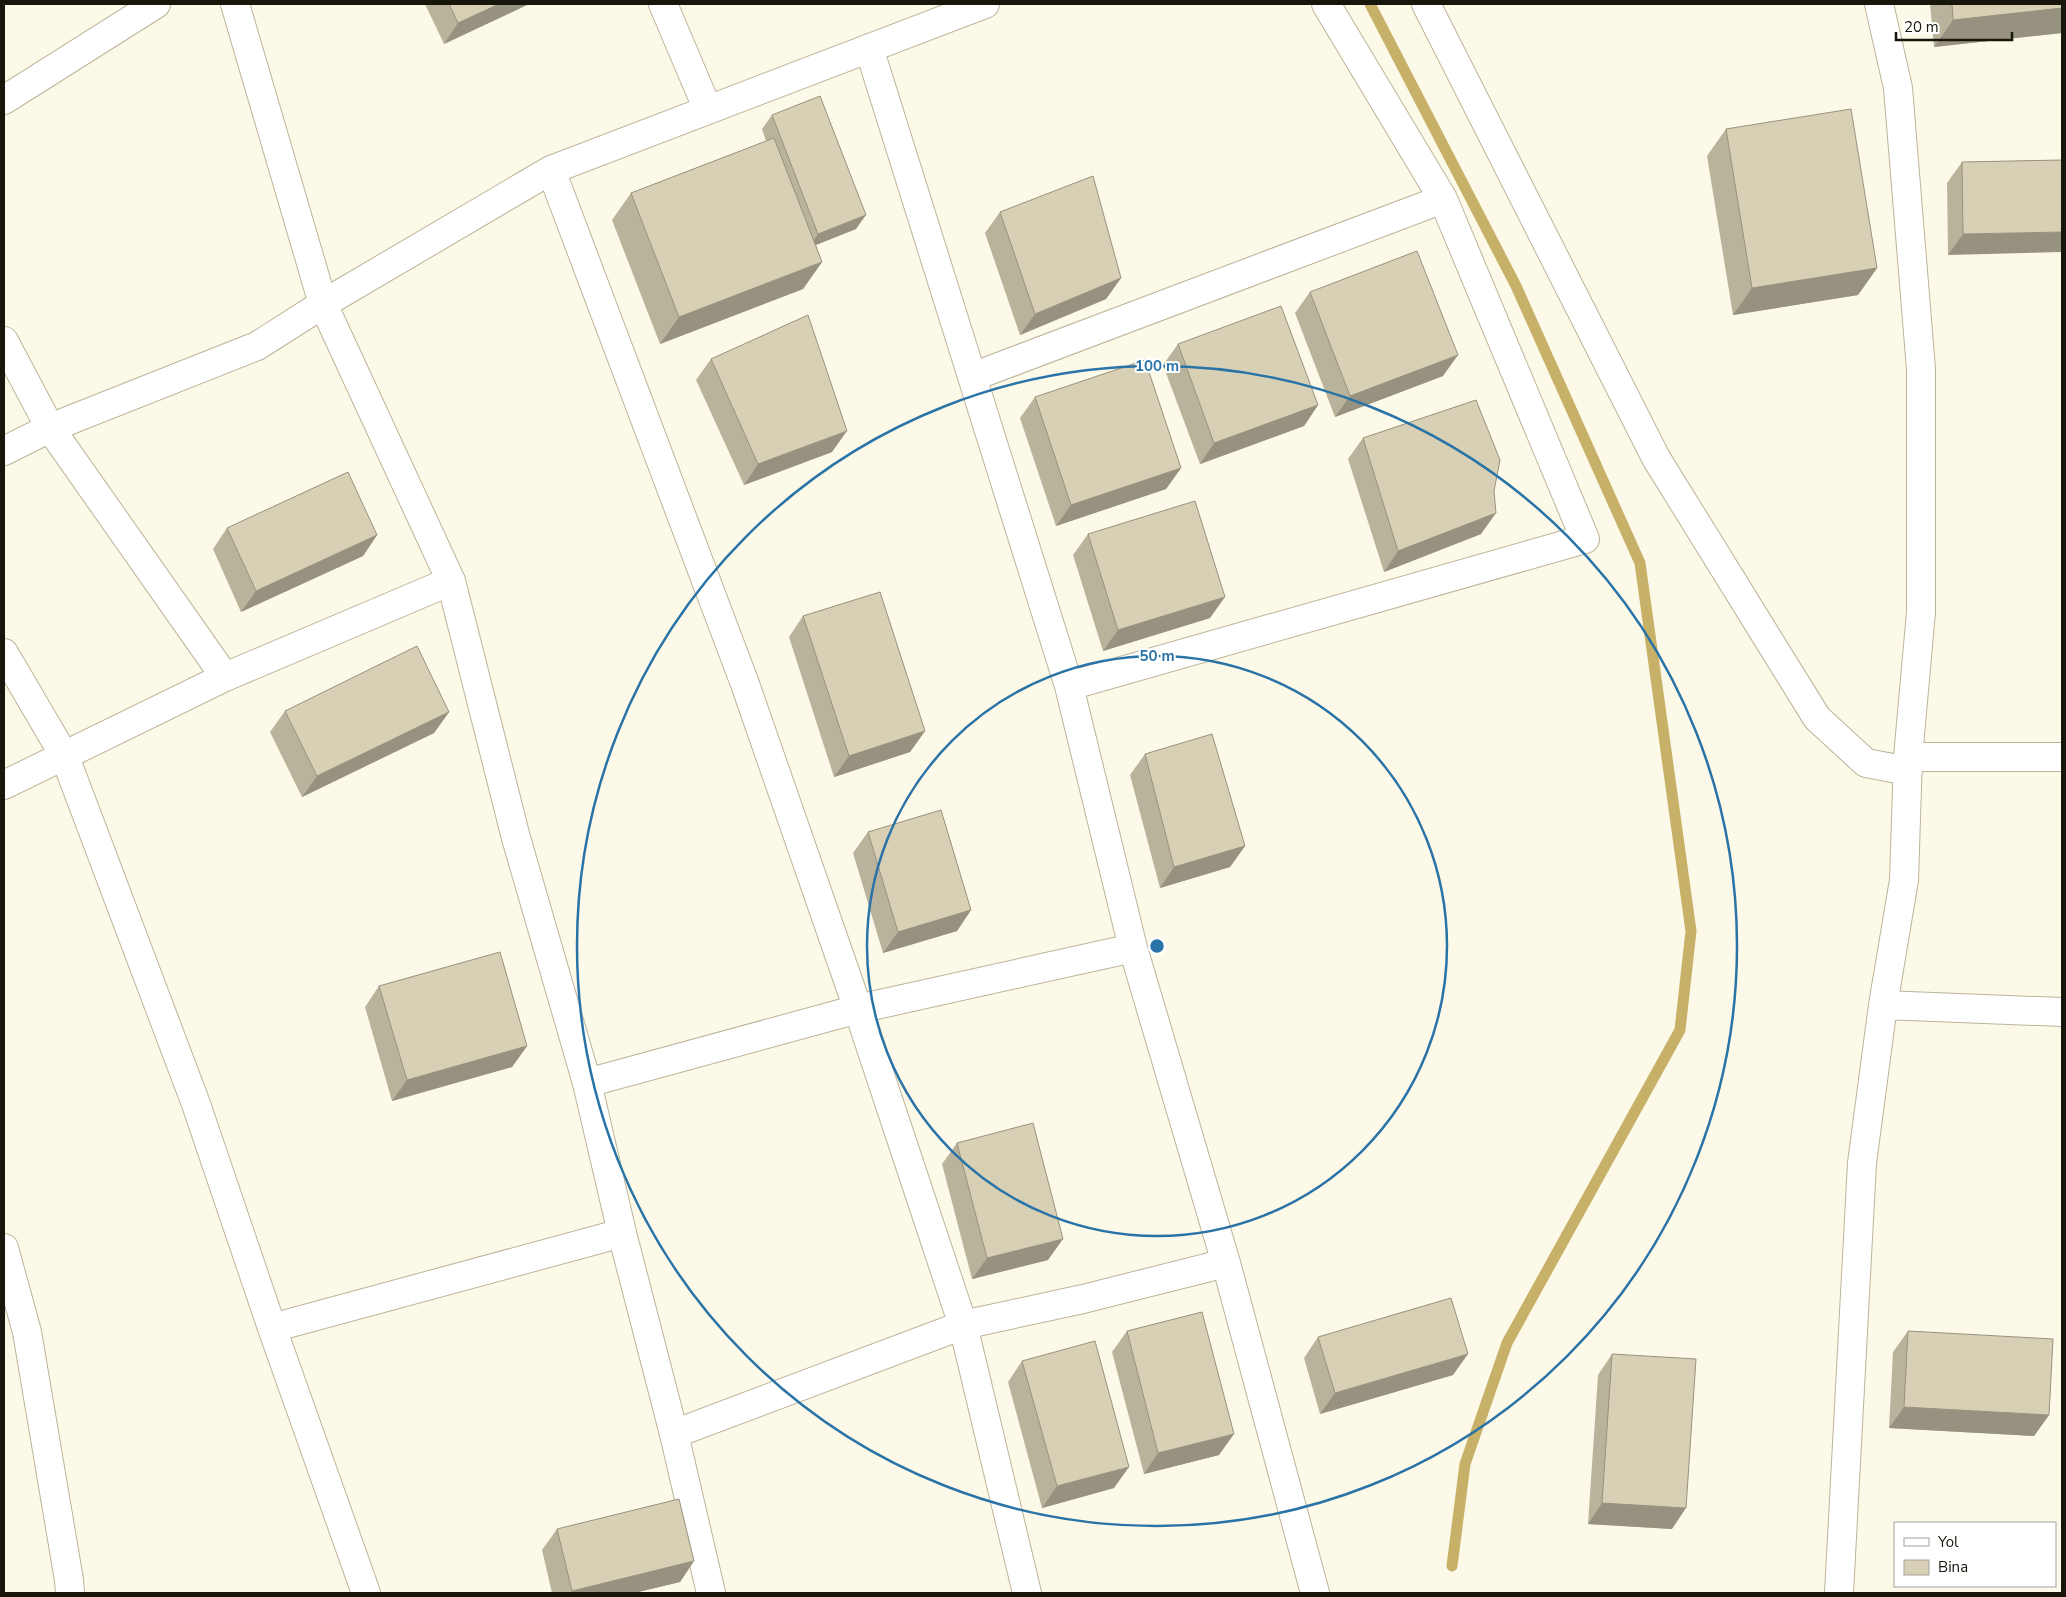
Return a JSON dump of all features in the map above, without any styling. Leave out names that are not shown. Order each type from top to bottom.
[{"type":"street","points":[[4,100],[156,4]]},
{"type":"street","points":[[235,4],[324,304],[451,581],[516,838],[586,1084],[674,1434],[711,1593]]},
{"type":"street","points":[[664,4],[708,110]]},
{"type":"street","points":[[4,451],[50,428],[257,346],[324,304],[551,170],[985,4]]},
{"type":"street","points":[[1070,686],[1585,540],[1443,199],[1326,4]]},
{"type":"street","points":[[1426,4],[1656,458],[1818,718],[1866,763],[1908,764],[2062,757]]},
{"type":"street","points":[[1840,1593],[1862,1163],[1883,1006],[1904,880],[1908,764],[1921,612],[1920,369],[1898,88],[1879,4]]},
{"type":"street","points":[[869,48],[1070,686],[1133,948],[1226,1263],[1315,1593]]},
{"type":"street","points":[[551,170],[745,684],[858,1009],[963,1325],[1026,1593]]},
{"type":"street","points":[[972,377],[1443,199]]},
{"type":"street","points":[[4,341],[50,428],[225,677]]},
{"type":"street","points":[[4,785],[65,757],[225,677],[451,581]]},
{"type":"street","points":[[4,653],[65,757],[196,1104],[365,1593]]},
{"type":"street","points":[[586,1084],[858,1009],[1133,948]]},
{"type":"street","points":[[1883,1006],[2062,1012]]},
{"type":"street","points":[[272,1328],[622,1233]]},
{"type":"street","points":[[4,1248],[27,1332],[70,1593]]},
{"type":"street","points":[[674,1434],[963,1325],[1083,1299],[1226,1263]]},
{"type":"building","points":[[449,4],[499,4],[458,23]]},
{"type":"building","points":[[1952,4],[2062,4],[2062,8],[1953,20]]},
{"type":"building","points":[[820,96],[866,215],[818,234],[772,115]]},
{"type":"building","points":[[1851,109],[1877,268],[1752,288],[1726,129]]},
{"type":"building","points":[[774,138],[822,262],[679,317],[631,193]]},
{"type":"building","points":[[2062,160],[2062,232],[1963,234],[1962,162]]},
{"type":"building","points":[[1093,176],[1121,278],[1035,314],[1000,212]]},
{"type":"building","points":[[1417,251],[1458,355],[1350,396],[1310,292]]},
{"type":"building","points":[[1281,306],[1318,405],[1214,443],[1178,344]]},
{"type":"building","points":[[808,315],[847,431],[758,464],[711,359]]},
{"type":"building","points":[[1145,360],[1181,468],[1071,505],[1035,397]]},
{"type":"building","points":[[1476,400],[1500,460],[1494,491],[1496,513],[1398,551],[1363,438]]},
{"type":"building","points":[[348,472],[377,535],[256,591],[227,528]]},
{"type":"building","points":[[1195,501],[1225,597],[1118,630],[1088,534]]},
{"type":"building","points":[[880,592],[925,731],[849,756],[803,616]]},
{"type":"building","points":[[417,646],[449,712],[317,776],[285,711]]},
{"type":"building","points":[[1212,734],[1245,846],[1174,867],[1145,754]]},
{"type":"building","points":[[941,810],[971,910],[898,932],[868,832]]},
{"type":"building","points":[[500,952],[527,1046],[407,1080],[379,986]]},
{"type":"building","points":[[1033,1123],[1063,1239],[987,1258],[957,1143]]},
{"type":"building","points":[[1451,1298],[1468,1354],[1335,1393],[1318,1337]]},
{"type":"building","points":[[1202,1312],[1234,1434],[1158,1453],[1127,1331]]},
{"type":"building","points":[[1908,1331],[2053,1339],[2049,1415],[1904,1407]]},
{"type":"building","points":[[1095,1341],[1129,1467],[1057,1486],[1022,1361]]},
{"type":"building","points":[[1612,1354],[1696,1359],[1686,1508],[1602,1503]]},
{"type":"building","points":[[679,1499],[694,1561],[572,1591],[557,1529]]},
{"type":"waterway","points":[[1370,4],[1516,286],[1640,563],[1691,931],[1680,1030],[1507,1343],[1465,1464],[1452,1566]]}]
